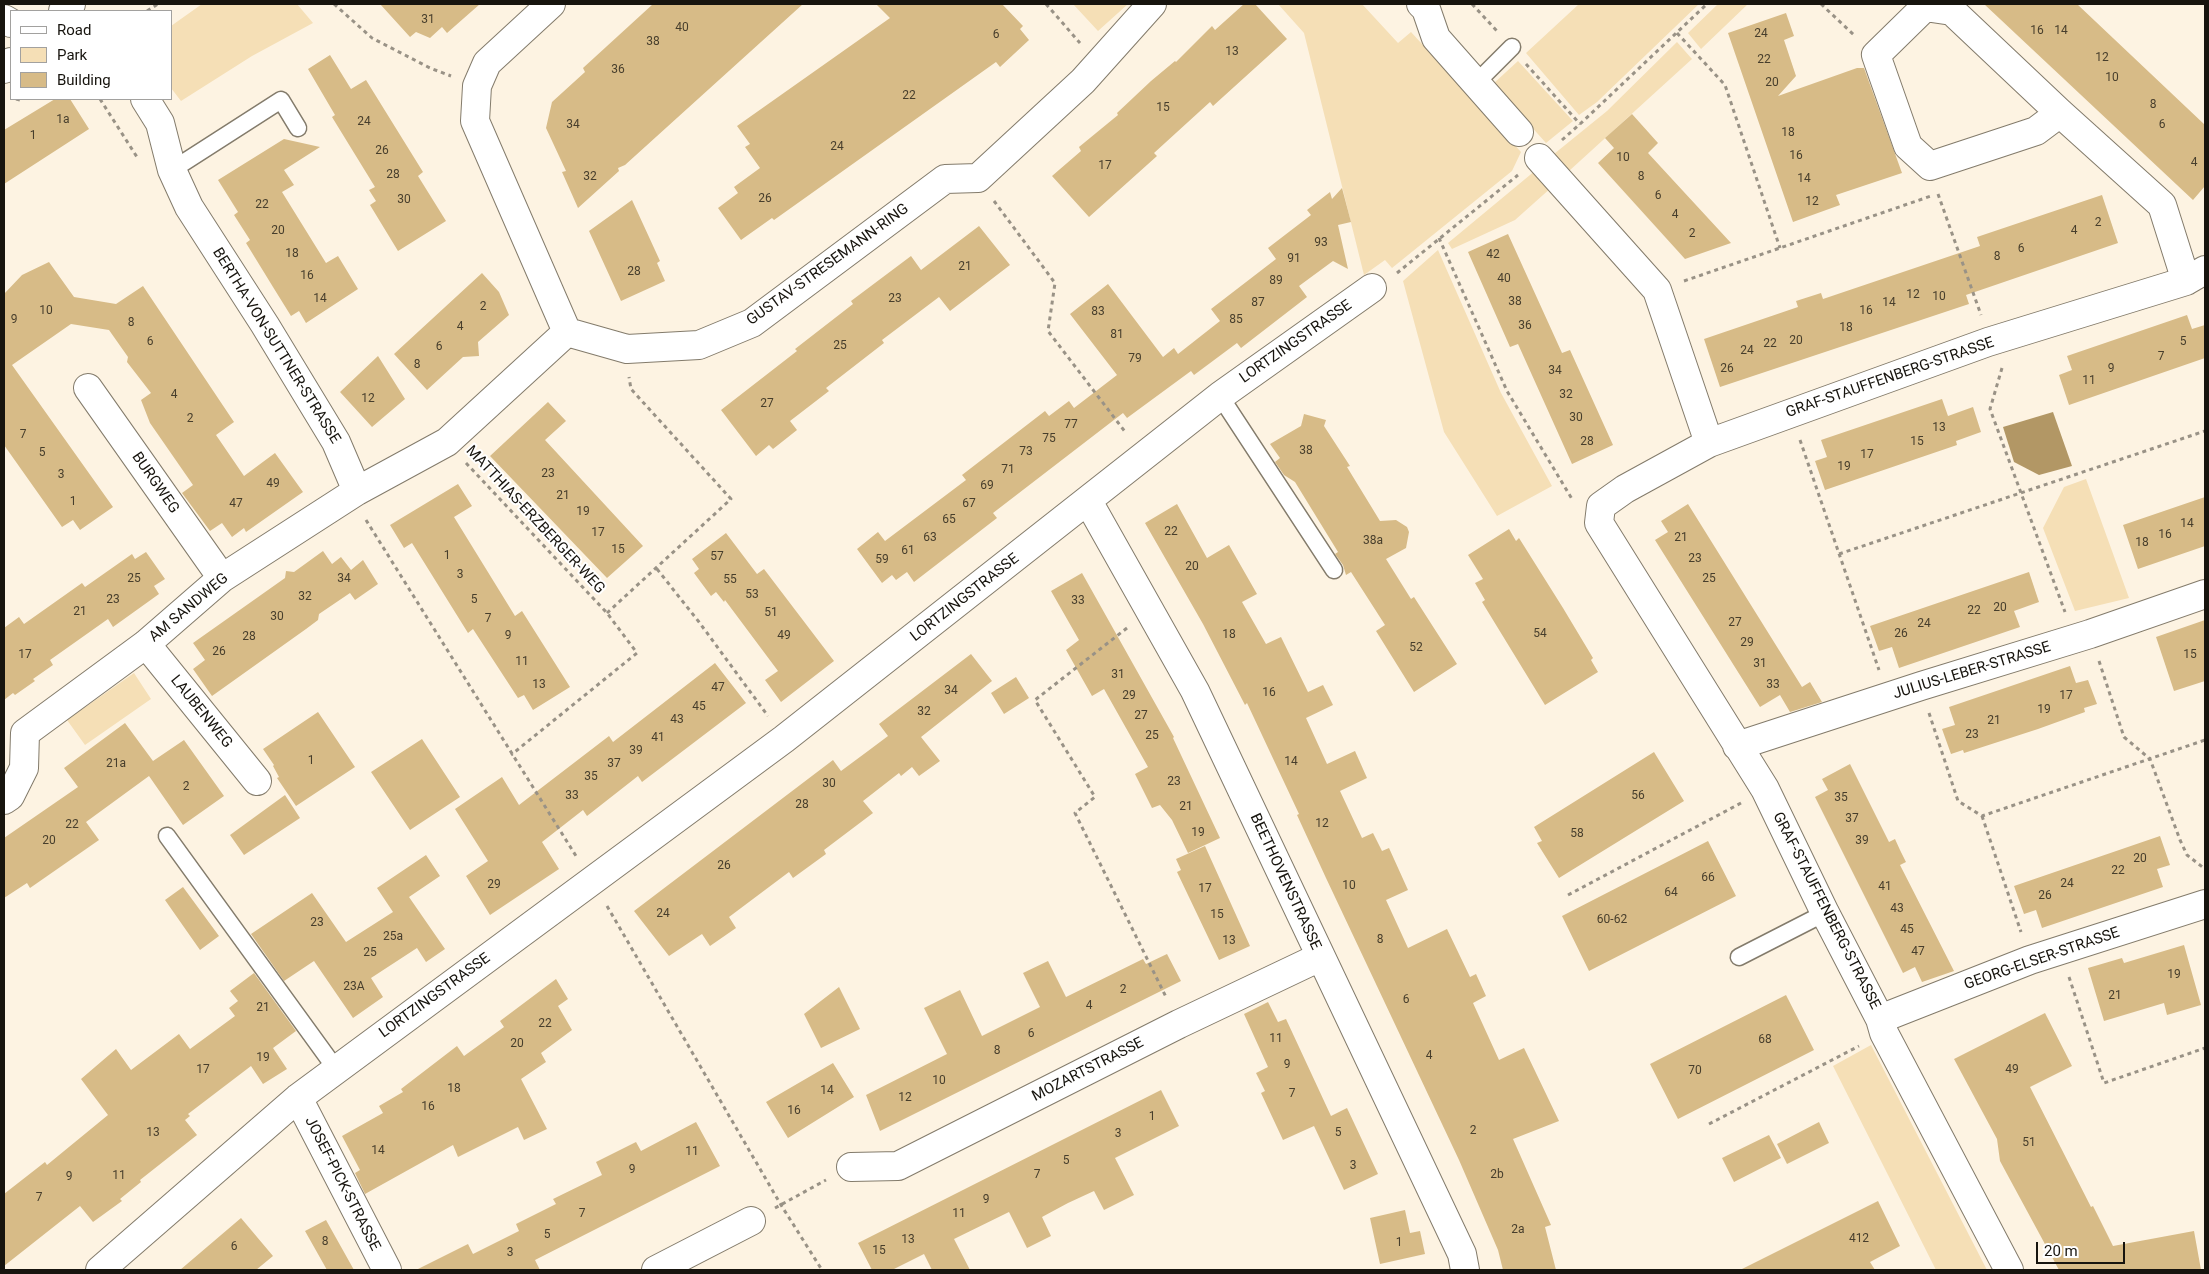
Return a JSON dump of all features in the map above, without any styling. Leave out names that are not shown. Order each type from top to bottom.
[{"type":"street","points":[[357,491],[447,442],[567,332],[475,121],[477,86],[487,63],[552,4]]},
{"type":"street","points":[[978,178],[1083,81],[1152,4]]},
{"type":"street","points":[[1421,4],[1426,9],[1436,38],[1519,132]]},
{"type":"street","points":[[2060,113],[2036,131],[1930,166],[1908,146],[1876,55],[1925,7],[1952,11],[2060,113],[2162,205],[2196,275]]},
{"type":"street","name":"BERTHA-VON-SUTTNER-STRASSE","points":[[146,100],[160,123],[172,170],[189,207],[265,325],[336,442],[357,491]]},
{"type":"street","points":[[1539,158],[1657,290],[1709,443]]},
{"type":"street","name":"GUSTAV-STRESEMANN-RING","points":[[567,332],[627,349],[700,345],[752,323],[945,180],[978,178]]},
{"type":"street","name":"GRAF-STAUFFENBERG-STRASSE","points":[[2009,1270],[1882,1026],[1766,789],[1737,746],[1599,523],[1601,506],[1625,489],[1709,443],[1789,412],[1994,341],[2196,275]]},
{"type":"street","name":"LORTZINGSTRASSE","points":[[100,1270],[298,1098],[336,1068],[784,739],[1220,396],[1372,288]]},
{"type":"street","name":"BURGWEG","points":[[88,388],[222,578]]},
{"type":"street","name":"AM SANDWEG","points":[[4,800],[10,796],[24,768],[14,740],[146,644],[222,578],[357,491]]},
{"type":"street","name":"BEETHOVENSTRASSE","points":[[1088,501],[1195,690],[1462,1254],[1465,1270]]},
{"type":"street","name":"JULIUS-LEBER-STRASSE","points":[[1737,746],[2082,636],[2205,594]]},
{"type":"street","name":"LAUBENWEG","points":[[146,644],[257,781]]},
{"type":"street","name":"GEORG-ELSER-STRASSE","points":[[1882,1026],[2030,960],[2205,904]]},
{"type":"street","name":"MOZARTSTRASSE","points":[[851,1167],[898,1166],[1180,1024],[1320,957]]},
{"type":"street","name":"JOSEF-PICK-STRASSE","points":[[298,1098],[387,1270]]},
{"type":"street","points":[[656,1270],[751,1221]]},
{"type":"lane","points":[[1476,83],[1512,47]]},
{"type":"lane","points":[[172,170],[281,100],[298,128]]},
{"type":"lane","points":[[1220,396],[1334,570]]},
{"type":"lane","points":[[167,836],[336,1068]]},
{"type":"lane","points":[[1739,956],[1826,913]]},
{"type":"path","points":[[334,4],[372,38],[430,68],[477,86]]},
{"type":"path","points":[[1046,4],[1098,63]]},
{"type":"path","points":[[1821,4],[1876,55]]},
{"type":"path","points":[[1676,33],[1726,85],[1780,248]]},
{"type":"path","points":[[1930,166],[1982,318],[2004,359],[1990,409],[2021,493],[2124,737],[2150,760],[2187,855],[2205,869]]},
{"type":"path","points":[[978,178],[1055,283],[1048,331],[1116,421],[1145,455]]},
{"type":"path","points":[[1657,290],[1938,194]]},
{"type":"path","points":[[1439,238],[1507,391],[1573,500],[1599,523]]},
{"type":"path","name":"MATTHIAS-ERZBERGER-WEG","points":[[607,614],[731,499],[631,389],[625,362],[627,349]]},
{"type":"path","points":[[1789,412],[1809,464],[1889,696]]},
{"type":"path","points":[[1839,554],[2205,431]]},
{"type":"path","name":"MATTHIAS-ERZBERGER-WEG","points":[[447,442],[607,614],[637,653],[511,754]]},
{"type":"path","points":[[657,569],[735,669],[784,739]]},
{"type":"path","points":[[1149,611],[1035,700],[1095,797],[1075,813],[1180,1024]]},
{"type":"path","points":[[1921,686],[1958,801],[1982,816],[2030,960]]},
{"type":"path","points":[[1982,816],[2205,740]]},
{"type":"path","points":[[1568,895],[1766,789]]},
{"type":"path","points":[[2060,951],[2104,1083],[2205,1048]]},
{"type":"path","points":[[1709,1124],[1882,1026]]},
{"type":"path","points":[[781,1205],[851,1167]]},
{"type":"green space","points":[[202,4],[297,4],[313,23],[252,56],[181,101],[172,89],[172,25]]},
{"type":"green space","points":[[1073,4],[1128,4],[1098,31]]},
{"type":"green space","points":[[1278,4],[1362,4],[1398,43],[1411,32],[1521,152],[1512,171],[1392,268],[1385,260],[1364,275],[1304,33]]},
{"type":"green space","points":[[1579,4],[1699,4],[1597,102],[1579,115],[1526,53]]},
{"type":"green space","points":[[1718,4],[1748,4],[1701,49],[1688,33]]},
{"type":"green space","points":[[1677,42],[1692,59],[1569,171],[1554,154],[1607,111]]},
{"type":"green space","points":[[1518,61],[1573,121],[1546,143],[1493,84]]},
{"type":"green space","points":[[1536,170],[1552,187],[1515,220],[1452,249],[1448,243]]},
{"type":"green space","points":[[1438,250],[1501,393],[1552,486],[1497,516],[1444,432],[1403,281]]},
{"type":"green space","points":[[2086,479],[2129,598],[2075,611],[2043,528],[2064,487]]},
{"type":"green space","points":[[134,673],[151,699],[85,745],[67,720]]},
{"type":"green space","points":[[1871,1045],[1987,1270],[1936,1270],[1833,1066]]},
{"type":"shaded area","points":[[2053,412],[2072,466],[2039,475],[2014,462],[2003,427]]},
{"type":"building","points":[[380,4],[480,4],[447,33],[442,27],[430,38],[416,32],[410,37]]},
{"type":"building","points":[[653,4],[803,4],[625,165],[618,168],[619,171],[578,208],[562,172],[566,171],[546,128],[552,102],[585,72],[583,68]]},
{"type":"building","points":[[876,4],[1002,4],[1023,26],[1020,29],[1029,40],[1000,67],[996,62],[774,220],[772,218],[741,240],[718,208],[738,193],[734,187],[760,168],[745,147],[750,144],[737,126],[890,18]]},
{"type":"building","points":[[1244,4],[1255,4],[1287,39],[1213,106],[1210,102],[1154,153],[1157,156],[1089,217],[1052,176],[1081,151],[1079,147],[1118,115],[1117,113],[1151,81],[1176,62],[1212,26],[1215,30]]},
{"type":"building","points":[[1984,4],[2077,4],[2205,125],[2205,186],[2193,200]]},
{"type":"building","points":[[1786,13],[1794,36],[1784,40],[1796,76],[1778,96],[1857,68],[1864,68],[1902,173],[1836,195],[1840,205],[1793,222],[1728,33]]},
{"type":"building","points":[[330,55],[351,89],[366,80],[423,172],[418,176],[446,221],[398,251],[370,205],[376,201],[369,190],[375,187],[332,117],[335,115],[308,69]]},
{"type":"building","points":[[53,100],[71,100],[89,129],[4,184],[4,130]]},
{"type":"building","points":[[1632,114],[1658,143],[1648,153],[1731,243],[1685,259],[1598,163],[1614,148],[1605,138]]},
{"type":"building","points":[[284,139],[320,147],[284,170],[294,185],[282,192],[326,263],[338,256],[358,289],[306,323],[299,311],[291,316],[273,287],[246,243],[250,240],[234,215],[238,212],[218,180]]},
{"type":"building","points":[[1342,188],[1351,222],[1338,225],[1348,269],[1333,261],[1299,286],[1307,297],[1241,348],[1237,343],[1194,375],[1191,371],[1127,418],[1123,413],[993,513],[997,518],[914,582],[907,572],[896,580],[892,575],[882,583],[857,549],[878,532],[885,541],[966,480],[962,475],[1045,411],[1049,416],[1069,401],[1074,408],[1117,375],[1070,314],[1108,284],[1163,357],[1174,348],[1178,354],[1220,321],[1211,309],[1276,259],[1268,248],[1311,215],[1307,210],[1330,192],[1332,199]]},
{"type":"building","points":[[2102,195],[2118,243],[1966,295],[1969,304],[1720,387],[1704,339],[1798,307],[1796,301],[1821,293],[1823,299],[1980,246],[1977,237]]},
{"type":"building","points":[[632,200],[660,261],[657,263],[665,281],[621,301],[589,231]]},
{"type":"building","points":[[979,226],[1010,265],[950,311],[939,297],[882,340],[884,343],[826,388],[829,391],[790,421],[797,430],[773,449],[769,445],[756,456],[721,410],[797,351],[795,349],[853,304],[851,301],[911,256],[921,270]]},
{"type":"building","points":[[1508,234],[1562,353],[1570,350],[1613,445],[1572,464],[1518,344],[1510,347],[1468,252]]},
{"type":"building","points":[[49,262],[74,297],[116,304],[143,286],[234,422],[216,435],[244,476],[275,453],[303,492],[246,532],[244,528],[232,537],[222,523],[210,531],[182,493],[193,485],[150,423],[141,400],[151,393],[127,362],[128,357],[109,330],[71,324],[12,365],[113,507],[80,530],[73,520],[62,527],[4,445],[4,294],[22,275]]},
{"type":"building","points":[[482,273],[499,292],[509,315],[478,342],[479,356],[463,357],[427,390],[394,354]]},
{"type":"building","points":[[2187,315],[2192,329],[2205,325],[2205,358],[2069,405],[2059,375],[2072,370],[2067,356]]},
{"type":"building","points":[[378,356],[405,399],[372,427],[340,392]]},
{"type":"building","points":[[1942,399],[1948,416],[1973,407],[1981,432],[1956,441],[1957,445],[1825,490],[1815,461],[1827,457],[1821,440]]},
{"type":"building","points":[[548,402],[566,421],[545,440],[643,546],[607,578],[490,456]]},
{"type":"building","points":[[1304,414],[1326,420],[1324,426],[1350,466],[1347,467],[1380,521],[1396,520],[1407,527],[1409,532],[1406,548],[1386,559],[1411,599],[1414,597],[1457,664],[1414,692],[1376,631],[1385,625],[1351,572],[1346,575],[1343,565],[1335,554],[1338,552],[1295,482],[1284,475],[1275,462],[1280,458],[1270,444],[1301,426]]},
{"type":"building","points":[[458,484],[472,506],[454,517],[515,616],[522,611],[570,687],[533,710],[524,695],[518,698],[473,629],[468,633],[412,543],[404,548],[390,525]]},
{"type":"building","points":[[2205,497],[2205,546],[2138,569],[2123,525]]},
{"type":"building","points":[[1177,504],[1207,558],[1229,545],[1257,594],[1242,602],[1266,644],[1281,637],[1308,692],[1323,685],[1333,705],[1306,718],[1327,764],[1355,751],[1367,778],[1340,791],[1362,838],[1373,833],[1382,851],[1389,848],[1408,890],[1386,900],[1408,948],[1447,929],[1470,977],[1476,974],[1486,996],[1473,1003],[1499,1060],[1524,1048],[1559,1121],[1513,1139],[1551,1225],[1545,1227],[1556,1270],[1503,1270],[1498,1250],[1459,1160],[1326,878],[1297,815],[1299,814],[1247,703],[1245,705],[1203,624],[1145,523]]},
{"type":"building","points":[[1688,504],[1802,687],[1810,682],[1822,702],[1790,712],[1780,695],[1760,707],[1655,540],[1668,532],[1661,521]]},
{"type":"building","points":[[1509,529],[1516,541],[1519,538],[1563,608],[1593,658],[1591,660],[1598,672],[1545,705],[1482,602],[1485,600],[1475,583],[1483,579],[1468,555]]},
{"type":"building","points":[[726,533],[757,574],[764,569],[834,661],[781,702],[765,680],[778,671],[725,600],[724,602],[716,592],[711,596],[694,573],[699,569],[692,559]]},
{"type":"building","points":[[323,551],[332,564],[341,557],[351,570],[363,560],[378,584],[355,600],[350,593],[319,614],[318,620],[306,629],[212,696],[193,669],[205,660],[193,643],[285,578],[286,571],[294,572]]},
{"type":"building","points":[[146,552],[165,579],[154,586],[159,594],[113,627],[108,619],[50,660],[53,665],[33,679],[35,681],[4,700],[4,628],[19,617],[24,624],[82,583],[85,587],[132,554],[135,559]]},
{"type":"building","points":[[2029,572],[2039,602],[2014,611],[2020,627],[1899,668],[1892,647],[1879,651],[1870,626]]},
{"type":"building","points":[[1082,573],[1174,737],[1220,838],[1188,853],[1172,820],[1160,805],[1152,808],[1135,774],[1148,767],[1104,689],[1092,696],[1066,650],[1079,640],[1051,591]]},
{"type":"building","points":[[2205,620],[2205,681],[2174,691],[2156,637]]},
{"type":"building","points":[[971,654],[992,681],[921,737],[940,761],[919,776],[912,767],[901,776],[899,773],[863,801],[873,813],[824,850],[826,854],[793,878],[789,872],[729,917],[736,928],[710,946],[702,934],[669,956],[634,911],[833,760],[841,771],[888,736],[879,724]]},
{"type":"building","points":[[715,663],[746,703],[642,782],[638,776],[587,816],[583,810],[542,842],[559,869],[490,915],[466,876],[488,861],[455,809],[502,777],[519,805],[609,736],[613,742]]},
{"type":"building","points":[[2070,666],[2076,683],[2088,680],[2097,704],[2084,708],[2085,712],[2038,729],[1964,753],[1963,750],[1951,754],[1942,729],[1955,725],[1949,707]]},
{"type":"building","points":[[1016,677],[1029,698],[1004,714],[991,693]]},
{"type":"building","points":[[318,712],[355,767],[296,806],[277,778],[279,777],[274,765],[263,749]]},
{"type":"building","points":[[125,723],[153,761],[184,740],[224,796],[183,825],[149,776],[86,822],[99,840],[30,888],[27,883],[4,898],[4,838],[78,787],[64,768]]},
{"type":"building","points":[[422,739],[460,797],[410,830],[371,772]]},
{"type":"building","points":[[1654,752],[1684,801],[1559,878],[1537,843],[1542,841],[1534,827]]},
{"type":"building","points":[[1850,764],[1889,842],[1895,839],[1906,862],[1900,865],[1954,971],[1922,982],[1915,967],[1903,973],[1815,797],[1828,790],[1822,779]]},
{"type":"building","points":[[285,795],[300,818],[244,855],[230,835]]},
{"type":"building","points":[[2160,836],[2170,865],[2157,869],[2163,887],[2042,928],[2036,910],[2024,914],[2014,886]]},
{"type":"building","points":[[1708,841],[1736,896],[1589,971],[1562,916]]},
{"type":"building","points":[[1205,846],[1250,946],[1219,960],[1177,872],[1181,870],[1176,859]]},
{"type":"building","points":[[426,855],[440,876],[409,897],[445,949],[426,962],[417,948],[371,978],[383,997],[353,1018],[314,961],[284,981],[251,934],[312,893],[346,942],[393,912],[377,888]]},
{"type":"building","points":[[183,887],[219,936],[200,950],[165,900]]},
{"type":"building","points":[[2184,945],[2201,1005],[2167,1015],[2164,1003],[2104,1021],[2088,968],[2122,958],[2124,963]]},
{"type":"building","points":[[1167,954],[1181,981],[880,1131],[866,1095],[947,1054],[924,1008],[960,990],[982,1036],[1040,1007],[1023,973],[1048,961],[1066,997],[1143,959],[1146,964]]},
{"type":"building","points":[[254,973],[296,1031],[273,1048],[287,1069],[263,1084],[251,1066],[188,1114],[190,1116],[185,1120],[197,1135],[140,1180],[141,1182],[120,1199],[122,1201],[93,1222],[80,1206],[4,1266],[4,1194],[45,1162],[47,1165],[108,1115],[81,1079],[116,1049],[131,1070],[179,1034],[190,1049],[235,1016],[229,1008],[238,1001],[230,991]]},
{"type":"building","points":[[556,979],[568,999],[558,1006],[572,1030],[541,1053],[546,1062],[521,1079],[547,1129],[524,1140],[518,1127],[458,1157],[453,1145],[365,1194],[355,1173],[360,1170],[342,1136],[383,1113],[379,1106],[403,1092],[401,1089],[457,1046],[464,1056],[504,1027],[500,1021]]},
{"type":"building","points":[[839,987],[860,1029],[821,1048],[804,1014]]},
{"type":"building","points":[[1786,995],[1814,1050],[1678,1119],[1650,1064]]},
{"type":"building","points":[[1268,1002],[1278,1022],[1286,1019],[1331,1116],[1347,1108],[1378,1174],[1344,1190],[1314,1126],[1283,1140],[1261,1093],[1265,1091],[1256,1073],[1268,1067],[1244,1014]]},
{"type":"building","points":[[2045,1013],[2072,1066],[2030,1087],[2113,1246],[2194,1231],[2201,1270],[2059,1270],[2000,1161],[1997,1139],[1954,1059]]},
{"type":"building","points":[[833,1063],[854,1097],[788,1138],[766,1102]]},
{"type":"building","points":[[1161,1090],[1179,1126],[1115,1158],[1134,1195],[1104,1210],[1094,1191],[1068,1203],[1042,1217],[1051,1236],[1027,1248],[1009,1212],[954,1239],[970,1270],[932,1270],[924,1254],[892,1270],[872,1270],[858,1243]]},
{"type":"building","points":[[696,1122],[720,1166],[535,1260],[540,1270],[416,1270],[468,1244],[473,1254],[519,1231],[516,1224],[556,1204],[553,1199],[602,1175],[596,1162],[636,1142],[641,1151]]},
{"type":"building","points":[[1819,1122],[1829,1143],[1787,1164],[1777,1144]]},
{"type":"building","points":[[1769,1135],[1781,1158],[1734,1182],[1722,1158]]},
{"type":"building","points":[[1878,1201],[1900,1246],[1870,1262],[1875,1270],[1740,1270]]},
{"type":"building","points":[[1405,1210],[1410,1233],[1420,1231],[1425,1254],[1380,1264],[1370,1218]]},
{"type":"building","points":[[241,1218],[273,1256],[256,1270],[180,1270]]},
{"type":"building","points":[[326,1220],[354,1270],[327,1270],[305,1231]]}]
